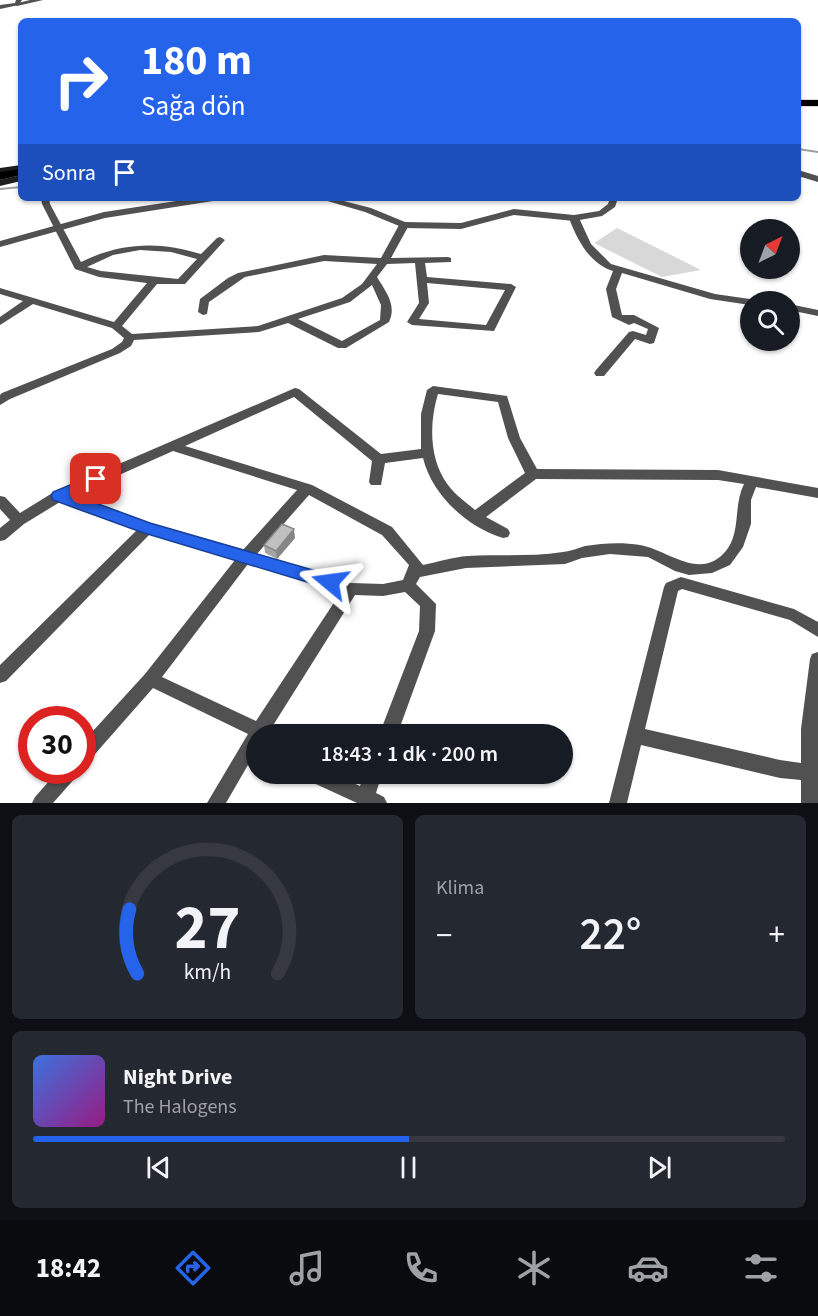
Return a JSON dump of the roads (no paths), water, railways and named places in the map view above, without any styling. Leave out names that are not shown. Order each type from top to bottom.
[{"type":"highway","points":[[801,105],[818,106]]},
{"type":"highway","points":[[0,173],[18,170]]},
{"type":"highway","points":[[0,182],[18,179]]},
{"type":"street","points":[[0,7],[18,2],[40,0]]},
{"type":"street","points":[[801,174],[818,179]]},
{"type":"street","points":[[46,201],[79,267],[99,274],[181,282],[220,240]]},
{"type":"street","points":[[0,244],[104,215],[194,201]]},
{"type":"street","points":[[333,201],[368,210],[404,225],[461,226],[514,212],[574,218],[602,213],[612,205],[613,201]]},
{"type":"street","points":[[574,218],[593,256],[608,266],[714,297],[740,301]]},
{"type":"street","points":[[0,291],[116,326],[130,337],[258,329],[346,300],[366,285],[385,260],[404,225]]},
{"type":"street","points":[[79,267],[106,253],[136,247],[169,247],[203,258]]},
{"type":"street","points":[[204,312],[204,301],[232,279],[310,259],[448,260]]},
{"type":"street","points":[[420,260],[424,303],[412,322],[490,329],[511,287],[423,280]]},
{"type":"street","points":[[600,373],[633,334],[650,341],[654,328],[630,317],[629,322],[617,317],[611,289],[619,269]]},
{"type":"street","points":[[289,319],[342,346],[384,322],[389,315],[388,307],[372,277]]},
{"type":"street","points":[[116,326],[154,281]]},
{"type":"street","points":[[0,322],[31,301]]},
{"type":"street","points":[[800,309],[818,313]]},
{"type":"street","points":[[2,398],[116,351],[127,344],[130,337]]},
{"type":"street","points":[[503,533],[475,518],[441,486],[427,453],[426,409],[433,390],[503,399],[510,430],[522,459],[533,474]]},
{"type":"street","points":[[0,536],[19,520],[59,496],[295,392],[379,459],[427,453]]},
{"type":"street","points":[[171,446],[308,488],[387,531],[416,564],[412,579],[428,604],[427,631],[392,724]]},
{"type":"street","points":[[376,482],[379,459]]},
{"type":"street","points":[[475,518],[533,474],[718,475],[818,493]]},
{"type":"street","points":[[59,496],[147,528],[351,589],[382,590],[466,562],[565,558],[579,552],[603,549],[639,550],[654,553],[682,570],[694,571],[707,568],[728,559],[735,546],[744,525],[745,495],[750,489],[752,480]]},
{"type":"street","points":[[96,740],[151,679],[245,557],[308,488]]},
{"type":"street","points":[[0,501],[19,520]]},
{"type":"street","points":[[0,676],[147,528]]},
{"type":"street","points":[[618,803],[670,587],[681,583],[794,615],[818,630]]},
{"type":"street","points":[[266,724],[351,589]]},
{"type":"street","points":[[810,803],[810,729],[818,659]]},
{"type":"street","points":[[151,679],[246,734]]},
{"type":"street","points":[[634,735],[780,769],[810,773]]},
{"type":"street","points":[[216,803],[246,756]]},
{"type":"street","points":[[41,803],[58,784]]},
{"type":"street","points":[[336,784],[372,800],[373,784]]},
{"type":"waterway","points":[[801,149],[818,152]]},
{"type":"waterway","points":[[0,189],[18,187]]}]
